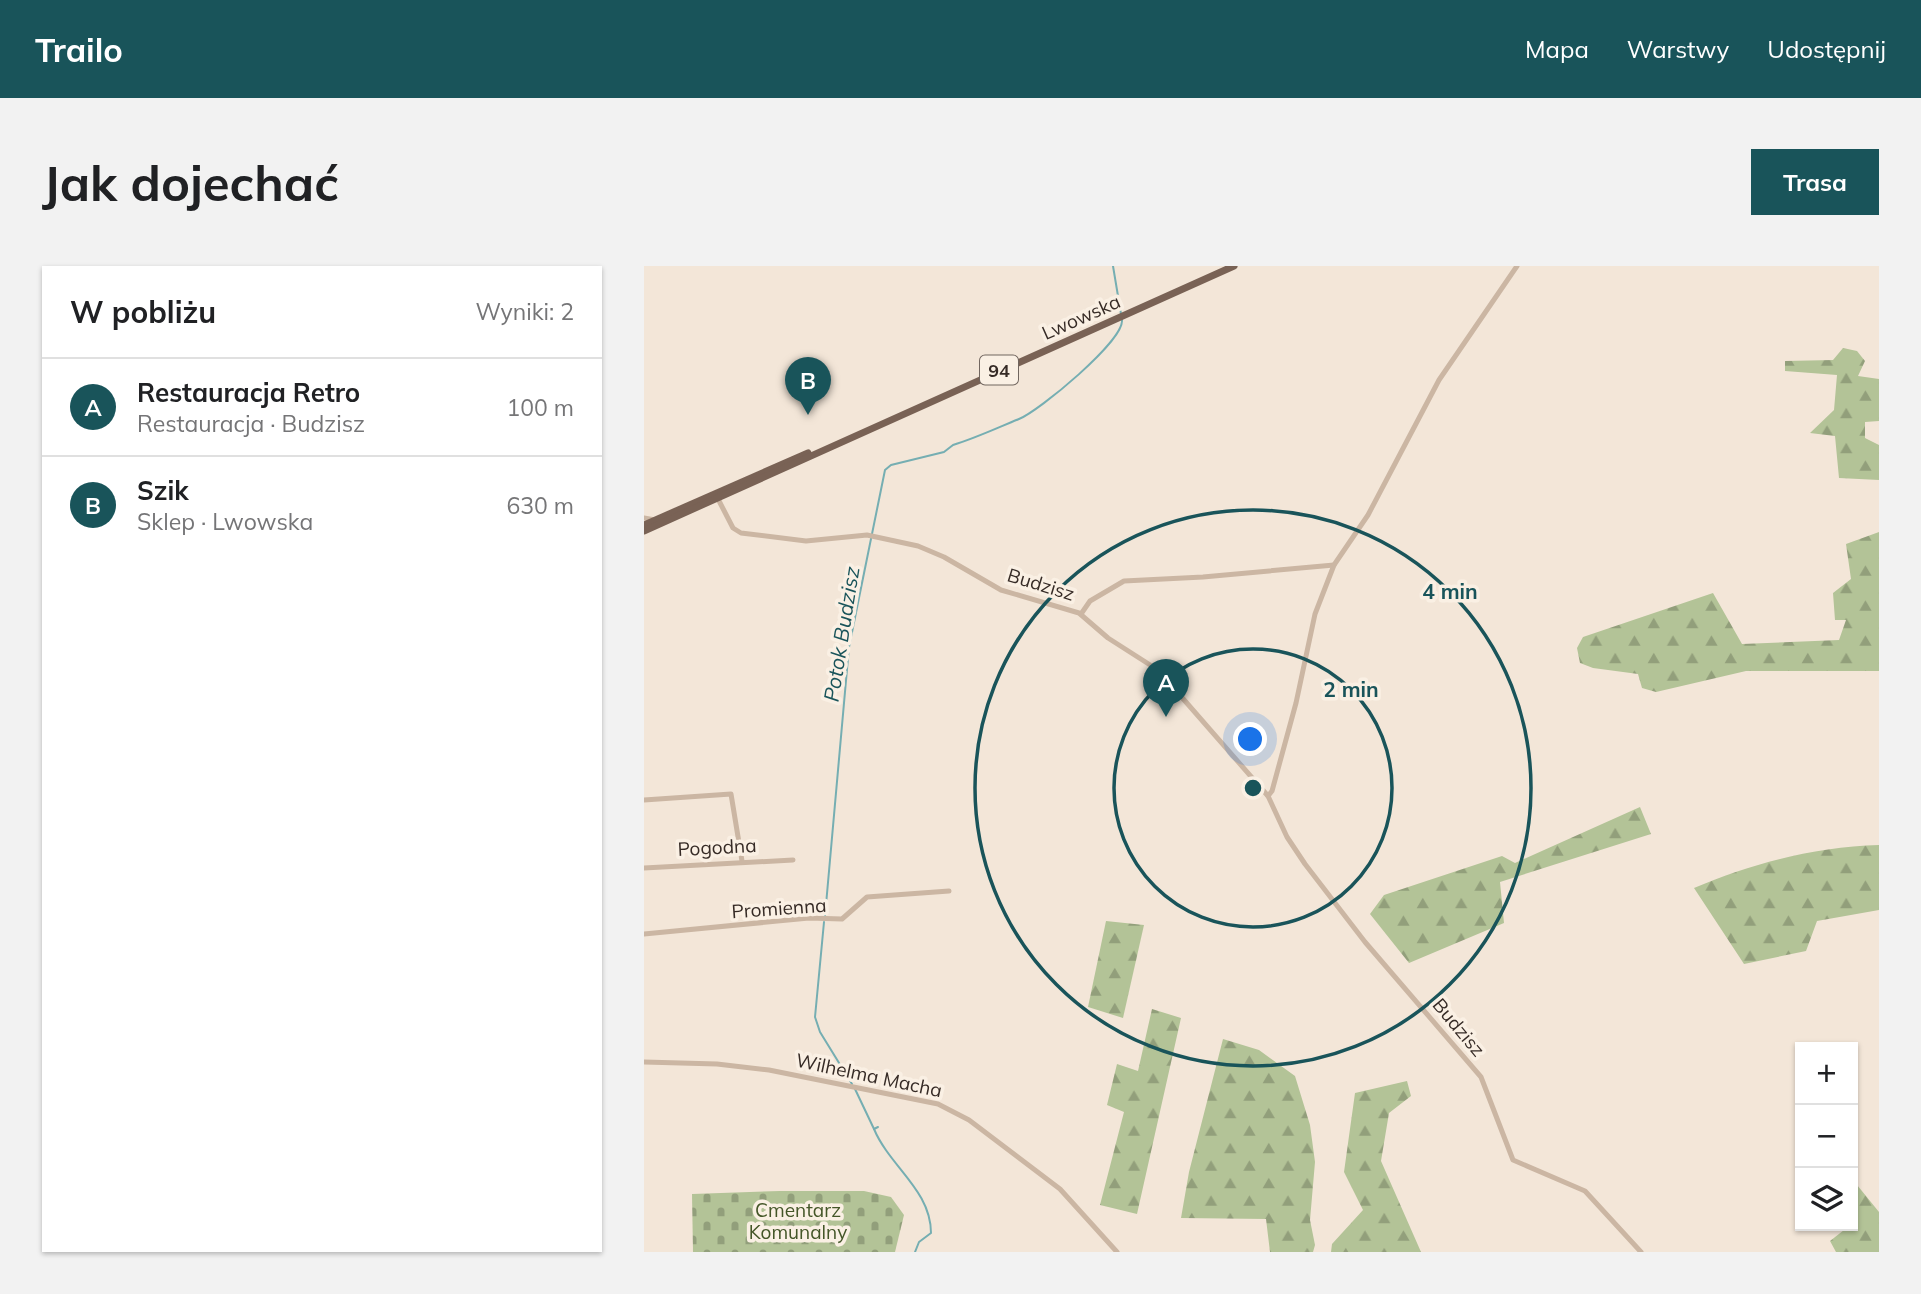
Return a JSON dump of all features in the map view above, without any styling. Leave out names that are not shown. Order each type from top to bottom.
[{"type":"main road","name":"Lwowska","points":[[644,531],[825,447],[1234,266]]},
{"type":"main road","name":"Lwowska","points":[[644,525],[716,496]]},
{"type":"street","points":[[1268,796],[1272,791],[1291,722],[1315,614],[1334,565],[1368,516],[1439,380],[1517,266]]},
{"type":"street","name":"Budzisz","points":[[716,496],[733,528],[741,533],[806,541],[870,536],[926,549],[1001,590],[1082,614],[1108,638],[1167,678],[1268,796],[1305,864],[1365,942],[1481,1077],[1514,1160],[1584,1191],[1641,1252]]},
{"type":"street","points":[[644,518],[655,520]]},
{"type":"street","points":[[1082,614],[1090,601],[1124,581],[1334,565]]},
{"type":"street","points":[[644,800],[731,794],[742,861]]},
{"type":"street","name":"Pogodna","points":[[644,868],[793,860]]},
{"type":"street","name":"Promienna","points":[[644,934],[825,918],[842,919],[861,900],[874,895],[949,891]]},
{"type":"street","name":"Wilhelma Macha","points":[[644,1062],[743,1066],[854,1088],[922,1098],[969,1120],[1070,1197],[1117,1252]]},
{"type":"green space","points":[[1843,348],[1857,351],[1865,361],[1858,376],[1879,379],[1879,421],[1865,422],[1865,438],[1879,445],[1879,480],[1839,478],[1835,436],[1810,433],[1834,410],[1837,375],[1785,371],[1785,361],[1833,360]]},
{"type":"green space","points":[[1879,532],[1879,671],[1746,671],[1656,692],[1642,688],[1638,674],[1593,668],[1580,663],[1577,648],[1583,637],[1713,593],[1742,644],[1839,640],[1846,620],[1835,620],[1833,593],[1851,579],[1846,544]]},
{"type":"green space","points":[[1640,807],[1651,834],[1500,882],[1504,923],[1409,963],[1370,914],[1384,895],[1502,856],[1515,863]]},
{"type":"green space","points":[[1879,845],[1879,910],[1817,921],[1806,951],[1744,964],[1694,888],[1785,858],[1831,849]]},
{"type":"green space","points":[[1106,921],[1144,925],[1123,1018],[1088,1007]]},
{"type":"green space","points":[[1152,1009],[1181,1018],[1137,1214],[1100,1205],[1124,1112],[1107,1105],[1117,1064],[1138,1071]]},
{"type":"green space","points":[[1223,1039],[1259,1050],[1295,1076],[1310,1125],[1315,1162],[1310,1220],[1315,1245],[1313,1252],[1270,1252],[1266,1219],[1181,1218],[1189,1172]]},
{"type":"green space","points":[[1407,1081],[1411,1096],[1389,1113],[1381,1161],[1421,1252],[1331,1252],[1332,1244],[1363,1210],[1344,1172],[1355,1093]]},
{"type":"green space","points":[[1858,1186],[1879,1212],[1879,1252],[1836,1252],[1830,1241],[1843,1231],[1858,1231]]},
{"type":"green space","name":"Cmentarz Komunalny","points":[[864,1191],[891,1197],[904,1215],[895,1252],[693,1252],[692,1194]]},
{"type":"waterway","name":"Potok Budzisz","points":[[1113,266],[1121,314]]},
{"type":"waterway","name":"Potok Budzisz","points":[[825,916],[849,647],[885,470],[891,465],[944,452],[953,445],[1029,413],[1061,390],[1096,358],[1119,330],[1122,320]]},
{"type":"waterway","name":"Potok Budzisz","points":[[824,922],[815,1017],[820,1032],[852,1084]]},
{"type":"waterway","name":"Potok Budzisz","points":[[855,1089],[874,1129],[878,1127]]},
{"type":"waterway","points":[[874,1129],[881,1143],[917,1191],[929,1218],[931,1233],[919,1242],[915,1252]]},
{"type":"place","name":"Szik","points":[[808,415]]},
{"type":"place","name":"Restauracja Retro","points":[[1166,717]]}]
